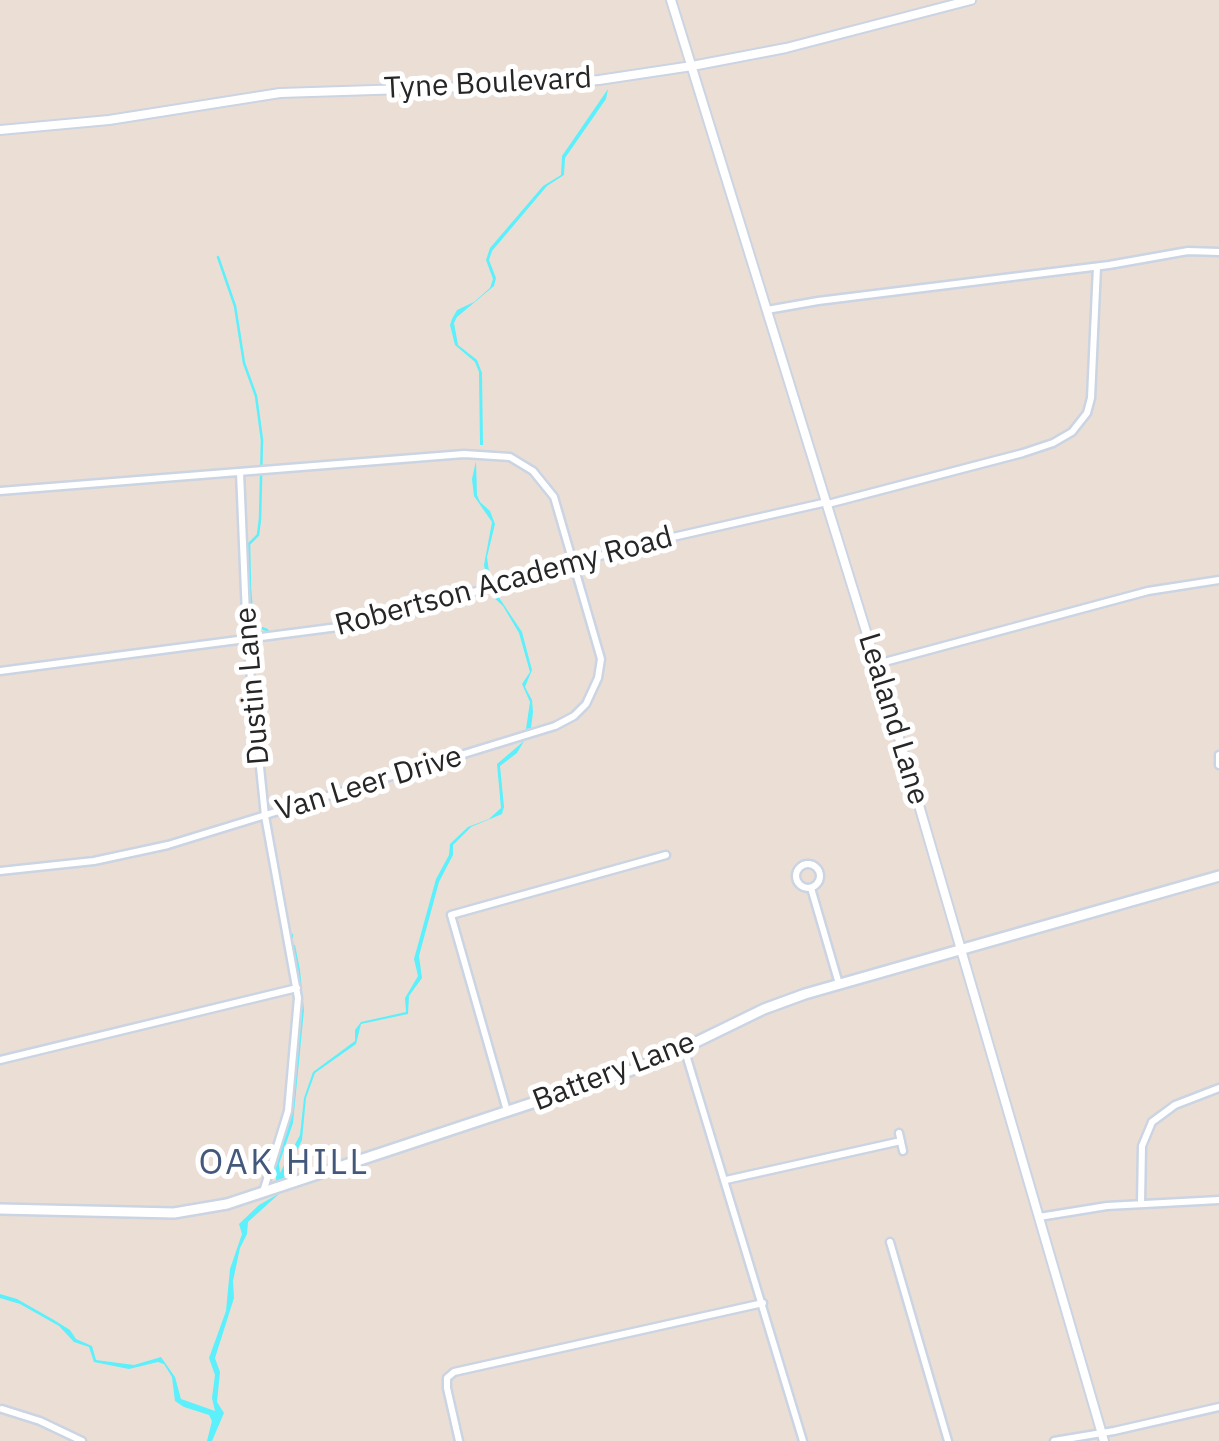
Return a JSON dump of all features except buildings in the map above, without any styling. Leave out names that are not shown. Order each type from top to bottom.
[{"type":"main road","name":"Battery Lane","points":[[0,1209],[184,1212],[214,1208],[507,1112],[684,1048],[764,1008],[1219,876]]},
{"type":"street","name":"Lealand Lane","points":[[671,0],[876,664],[1103,1437]]},
{"type":"street","name":"Tyne Boulevard","points":[[0,130],[110,120],[258,96],[552,84],[692,66],[786,48],[971,0]]},
{"type":"street","points":[[767,310],[1097,267],[1188,251],[1219,252]]},
{"type":"street","name":"Robertson Academy Road","points":[[0,671],[361,624],[655,540],[827,503],[1053,443],[1072,432],[1087,413],[1091,398],[1097,267]]},
{"type":"street","name":"Van Leer Drive","points":[[0,491],[464,454],[510,458],[534,471],[550,490],[601,660],[590,697],[574,716],[533,733],[132,853],[0,871]]},
{"type":"street","name":"Dustin Lane","points":[[240,472],[248,640],[264,816],[297,988],[288,1111],[263,1193]]},
{"type":"street","points":[[876,664],[1148,591],[1219,580]]},
{"type":"street","points":[[1219,755],[1219,764]]},
{"type":"street","points":[[507,1112],[451,915],[666,856]]},
{"type":"street","points":[[811,888],[839,984]]},
{"type":"street","points":[[0,1060],[297,988]]},
{"type":"street","points":[[684,1048],[803,1441]]},
{"type":"street","points":[[1141,1203],[1142,1146],[1152,1122],[1175,1105],[1219,1088]]},
{"type":"street","points":[[726,1180],[900,1137],[903,1150]]},
{"type":"street","points":[[1038,1217],[1141,1203],[1219,1200]]},
{"type":"street","points":[[890,1242],[948,1441]]},
{"type":"street","points":[[459,1441],[446,1382],[454,1372],[763,1303]]},
{"type":"street","points":[[1054,1441],[1103,1437],[1219,1408]]},
{"type":"street","points":[[2,1410],[40,1421],[82,1441]]},
{"type":"water","points":[[608,89],[606,99],[565,158],[564,175],[547,186],[492,251],[489,260],[496,278],[494,286],[454,323],[458,345],[477,360],[482,373],[480,445],[479,372],[475,362],[455,345],[452,319],[457,310],[490,288],[493,279],[486,260],[490,248],[543,186],[561,175],[562,156]]},
{"type":"water","points":[[476,461],[477,495],[495,524],[487,557],[490,579],[484,565],[492,522],[474,496]]},
{"type":"water","points":[[496,593],[522,632],[532,670],[525,687],[532,700],[531,728],[526,729],[530,702],[522,684],[530,672],[519,633],[503,606],[491,595]]},
{"type":"water","points":[[524,741],[517,753],[500,766],[502,814],[471,827],[453,845],[419,956],[422,978],[409,996],[408,1014],[361,1024],[356,1044],[315,1073],[306,1098],[302,1140],[283,1180],[276,1183],[276,1166],[292,1115],[303,1000],[293,1123],[279,1164],[280,1173],[300,1135],[304,1098],[313,1072],[355,1041],[355,1030],[361,1022],[406,1012],[405,998],[418,976],[414,959],[450,844],[468,827],[489,819],[501,808],[497,764]]},
{"type":"water","points":[[292,945],[300,970],[303,1000]]},
{"type":"water","points":[[280,1193],[248,1222],[240,1248],[233,1281],[234,1298],[215,1358],[220,1372],[217,1402],[224,1413],[212,1441],[207,1441],[212,1421],[209,1415],[175,1401],[172,1377],[164,1364],[129,1369],[94,1362],[89,1347],[74,1342],[59,1326],[20,1304],[0,1298],[0,1294],[17,1299],[70,1330],[76,1339],[92,1346],[96,1360],[134,1365],[161,1357],[175,1377],[181,1399],[215,1411],[215,1375],[209,1358],[226,1311],[230,1269],[242,1234],[239,1224],[259,1205]]},
{"type":"waterway","points":[[218,257],[235,306],[262,440],[260,519],[258,535],[249,544],[250,588],[253,625],[269,634]]},
{"type":"district","name":"OAK HILL","points":[[284,1164]]}]
